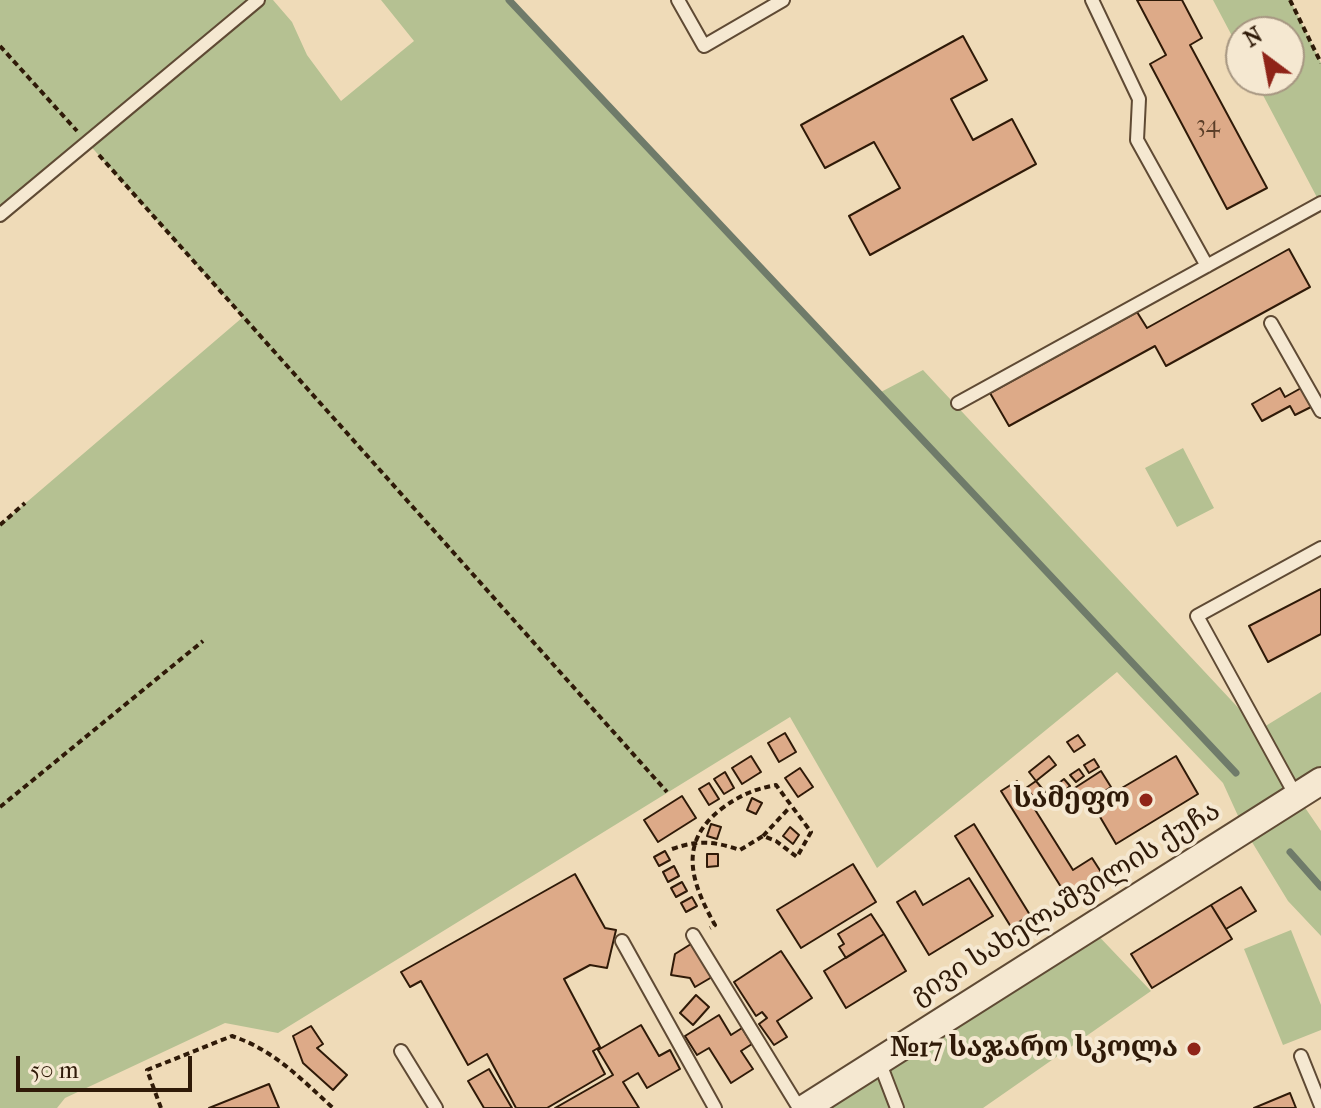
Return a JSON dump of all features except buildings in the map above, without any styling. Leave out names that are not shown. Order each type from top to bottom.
[{"type":"street","name":"გივი სახელაშვილის ქუჩა","points":[[802,1108],[1321,781]]},
{"type":"lane","points":[[0,215],[258,0]]},
{"type":"lane","points":[[678,0],[704,46],[783,0]]},
{"type":"lane","points":[[1092,0],[1139,99],[1137,140],[1207,266]]},
{"type":"lane","points":[[958,403],[1321,203]]},
{"type":"lane","points":[[1271,323],[1321,411]]},
{"type":"lane","points":[[1296,796],[1197,616],[1321,548]]},
{"type":"lane","points":[[693,935],[802,1108]]},
{"type":"lane","points":[[622,941],[715,1108]]},
{"type":"lane","points":[[401,1051],[436,1108]]},
{"type":"lane","points":[[1301,1056],[1321,1106]]},
{"type":"lane","points":[[879,1061],[897,1108]]},
{"type":"path","points":[[1290,0],[1321,63]]},
{"type":"path","points":[[0,46],[667,792]]},
{"type":"path","points":[[0,525],[25,503]]},
{"type":"path","points":[[0,807],[203,641]]},
{"type":"path","points":[[693,935],[715,925],[702,900],[692,866],[694,841],[706,821],[733,800],[755,789],[776,785],[811,832],[797,857],[776,841],[763,836]]},
{"type":"path","points":[[672,849],[694,841],[740,850],[763,836],[790,807]]},
{"type":"path","points":[[161,1108],[147,1070],[232,1036],[252,1042],[278,1058],[333,1108]]},
{"type":"green space","points":[[0,0],[273,0],[292,22],[307,55],[341,101],[414,41],[381,0],[509,0],[879,393],[923,370],[1259,730],[1321,692],[1321,781],[1297,796],[1321,831],[1321,936],[1288,901],[1244,829],[1223,783],[1117,672],[877,868],[790,717],[278,1033],[225,1023],[65,1098],[57,1108],[0,1108],[0,525],[243,317],[87,142],[0,215]]},
{"type":"green space","points":[[1213,0],[1290,0],[1298,16],[1225,16],[1225,23]]},
{"type":"green space","points":[[1305,30],[1321,63],[1321,205],[1263,96],[1305,96]]},
{"type":"green space","points":[[1183,448],[1214,508],[1177,527],[1145,468]]},
{"type":"green space","points":[[1090,927],[1151,991],[983,1108],[805,1108]]},
{"type":"green space","points":[[1291,930],[1321,1005],[1321,1030],[1283,1045],[1244,949]]},
{"type":"waterway","points":[[509,0],[1236,773]]},
{"type":"waterway","points":[[1290,852],[1321,887]]},
{"type":"place","name":"სამეფო","points":[[1146,800]]},
{"type":"place","name":"№17 საჯარო სკოლა","points":[[1194,1049]]}]
